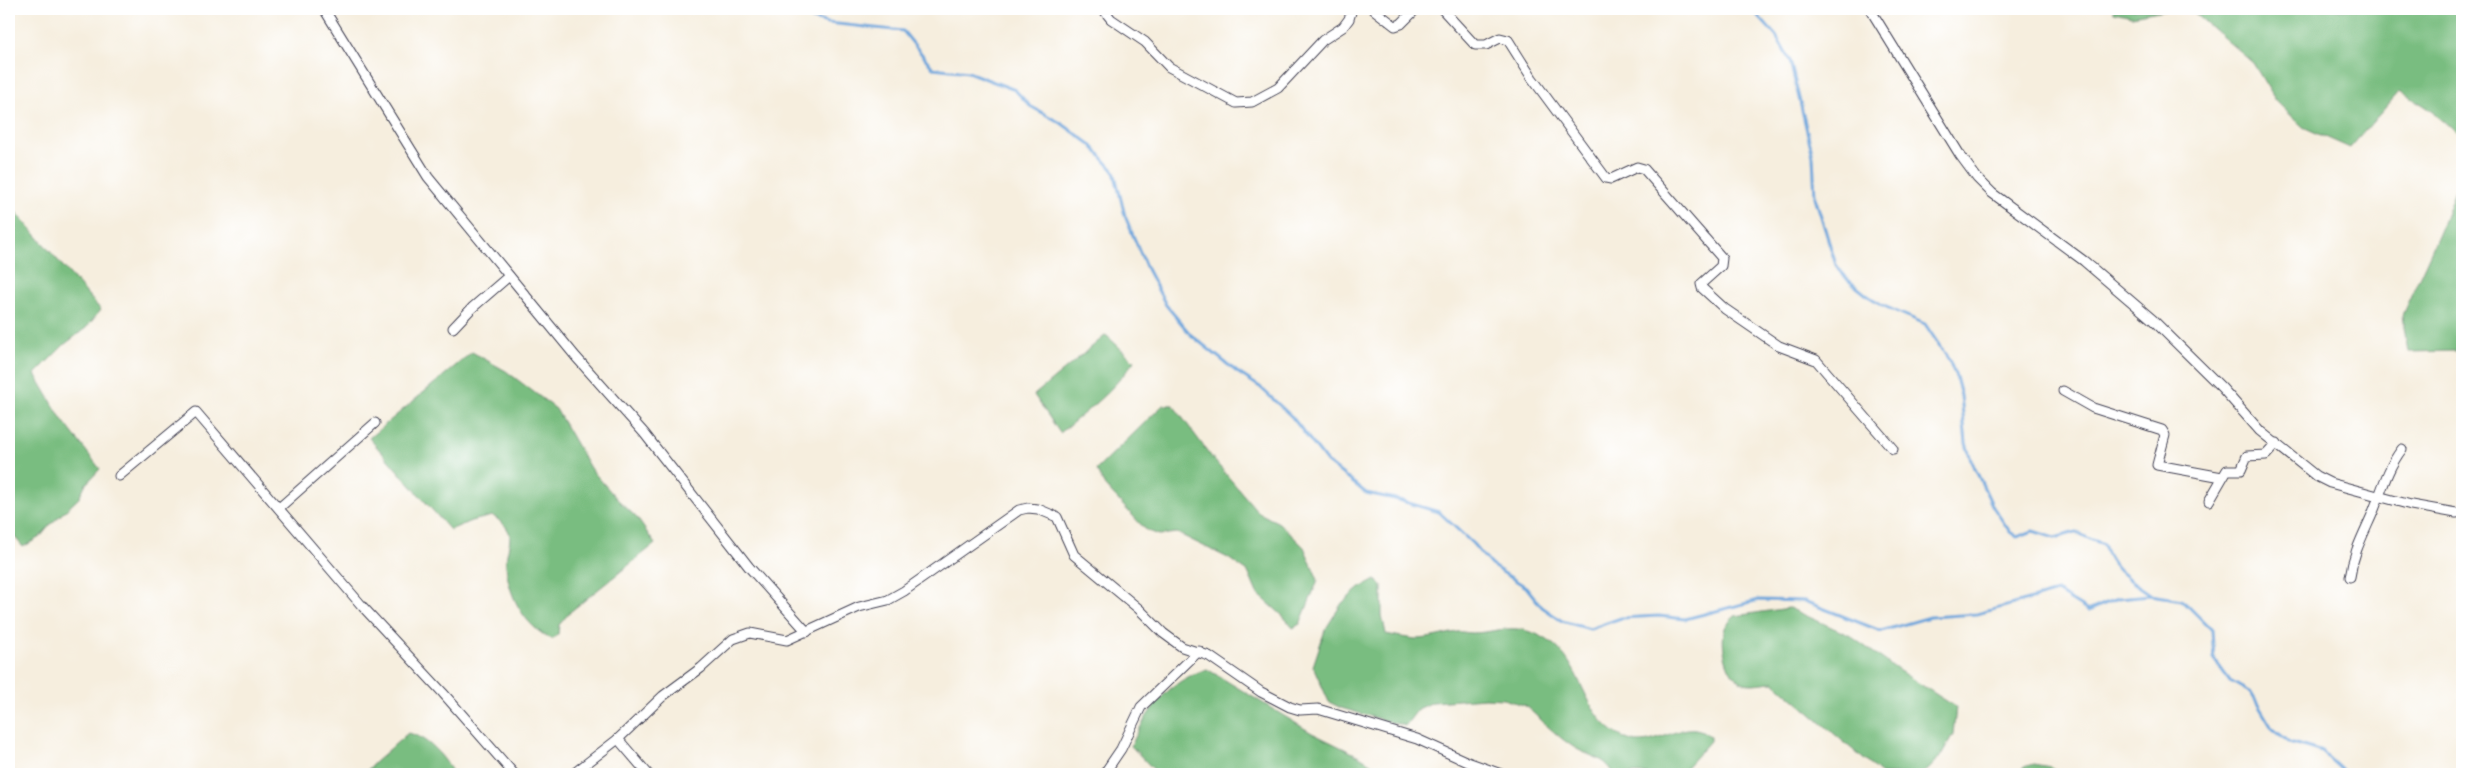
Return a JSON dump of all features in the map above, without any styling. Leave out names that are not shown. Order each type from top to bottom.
[{"type":"street","points":[[324,9],[428,176],[509,276],[644,433],[750,567],[807,632]]},
{"type":"street","points":[[1103,9],[1112,19],[1145,42],[1169,68],[1236,103],[1252,102],[1278,88],[1323,40],[1343,26],[1349,19],[1352,9]]},
{"type":"street","points":[[1373,9],[1396,26],[1401,24],[1416,9]]},
{"type":"street","points":[[1442,9],[1475,45],[1486,45],[1500,38],[1508,40],[1527,71],[1606,178],[1611,179],[1637,167],[1644,169],[1722,258],[1721,266],[1701,284],[1702,288],[1725,309],[1779,346],[1816,360],[1892,449]]},
{"type":"street","points":[[1870,9],[1960,155],[1977,178],[1992,193],[2084,261],[2153,320],[2222,388],[2246,417],[2300,463],[2323,480],[2411,505],[2456,513],[2462,512]]},
{"type":"street","points":[[453,328],[472,308],[509,276]]},
{"type":"street","points":[[2062,391],[2093,408],[2162,430],[2165,434],[2157,465],[2222,477]]},
{"type":"street","points":[[119,476],[196,412],[363,607],[443,693],[514,774]]},
{"type":"street","points":[[280,508],[375,423]]},
{"type":"street","points":[[2209,501],[2222,477],[2229,469],[2241,470],[2247,456],[2266,456],[2277,443]]},
{"type":"street","points":[[2350,577],[2356,550],[2389,468],[2402,449]]},
{"type":"street","points":[[573,774],[618,739],[663,696],[701,668],[733,639],[750,633],[784,641],[859,607],[888,600],[938,570],[998,523],[1019,510],[1028,508],[1057,517],[1074,555],[1139,609],[1163,633],[1182,647],[1209,656],[1261,692],[1290,707],[1300,710],[1318,709],[1417,739],[1470,764],[1501,774]]},
{"type":"street","points":[[1104,774],[1121,750],[1141,707],[1198,652]]},
{"type":"street","points":[[618,739],[648,774]]},
{"type":"green space","points":[[2113,9],[2169,9],[2132,16],[2114,12]]},
{"type":"green space","points":[[2190,9],[2462,9],[2462,349],[2457,351],[2408,352],[2402,315],[2439,234],[2461,174],[2459,135],[2431,110],[2399,92],[2350,148],[2303,127],[2276,101],[2253,63]]},
{"type":"green space","points":[[9,204],[101,310],[86,328],[65,344],[35,374],[61,418],[100,469],[85,485],[79,498],[40,537],[23,547],[9,530]]},
{"type":"green space","points":[[1106,335],[1134,361],[1109,391],[1060,433],[1034,395]]},
{"type":"green space","points":[[472,352],[506,371],[556,409],[590,468],[617,499],[637,518],[655,544],[570,612],[559,625],[558,634],[552,639],[542,634],[525,618],[514,597],[507,574],[506,563],[510,536],[504,524],[493,516],[471,521],[450,530],[369,438]]},
{"type":"green space","points":[[1163,405],[1173,405],[1213,459],[1259,513],[1279,523],[1304,547],[1318,580],[1300,624],[1293,628],[1283,616],[1257,593],[1248,572],[1228,558],[1177,533],[1159,535],[1146,530],[1105,486],[1096,470]]},
{"type":"green space","points":[[1375,580],[1382,585],[1382,615],[1386,634],[1416,639],[1459,632],[1479,633],[1511,629],[1524,630],[1545,638],[1560,650],[1571,665],[1597,714],[1609,728],[1626,739],[1637,742],[1649,741],[1681,730],[1691,729],[1701,730],[1710,737],[1710,741],[1680,774],[1614,774],[1601,760],[1578,750],[1566,742],[1524,705],[1503,699],[1485,698],[1433,702],[1419,708],[1405,726],[1341,708],[1329,702],[1313,666],[1325,630],[1342,603],[1357,590]]},
{"type":"green space","points":[[1789,608],[1849,635],[1898,670],[1956,707],[1953,734],[1940,757],[1928,770],[1921,774],[1881,774],[1774,682],[1748,684],[1735,677],[1725,657],[1723,641],[1725,628],[1728,623],[1735,616]]},
{"type":"green space","points":[[1207,669],[1312,733],[1361,757],[1388,774],[1347,774],[1330,766],[1321,766],[1314,774],[1158,774],[1131,746],[1144,720],[1160,699],[1181,681]]},
{"type":"green space","points":[[408,733],[422,738],[435,749],[446,761],[453,774],[364,774]]},
{"type":"green space","points":[[2033,764],[2051,767],[2062,774],[2019,774],[2024,767]]},
{"type":"waterway","points":[[777,9],[828,23],[903,31],[933,68],[968,72],[1015,90],[1030,106],[1061,123],[1090,144],[1114,171],[1125,216],[1147,269],[1166,305],[1191,335],[1237,372],[1260,387],[1292,417],[1327,462],[1366,493],[1439,512],[1473,544],[1491,565],[1526,587],[1542,607],[1562,621],[1590,629],[1621,618],[1659,616],[1685,619],[1759,600],[1804,601],[1881,631],[1930,617],[1977,614],[2057,592],[2088,611],[2118,598],[2150,595],[2182,600],[2212,630],[2214,659],[2230,681],[2251,693],[2272,728],[2289,742],[2322,752],[2346,774]]},
{"type":"waterway","points":[[1752,9],[1776,36],[1790,61],[1813,156],[1815,197],[1836,265],[1848,280],[1868,296],[1884,306],[1925,324],[1949,360],[1961,396],[1966,443],[1971,460],[1993,507],[2010,532],[2017,537],[2033,531],[2055,538],[2076,532],[2104,544],[2107,553],[2116,567],[2128,579],[2150,594]]}]
